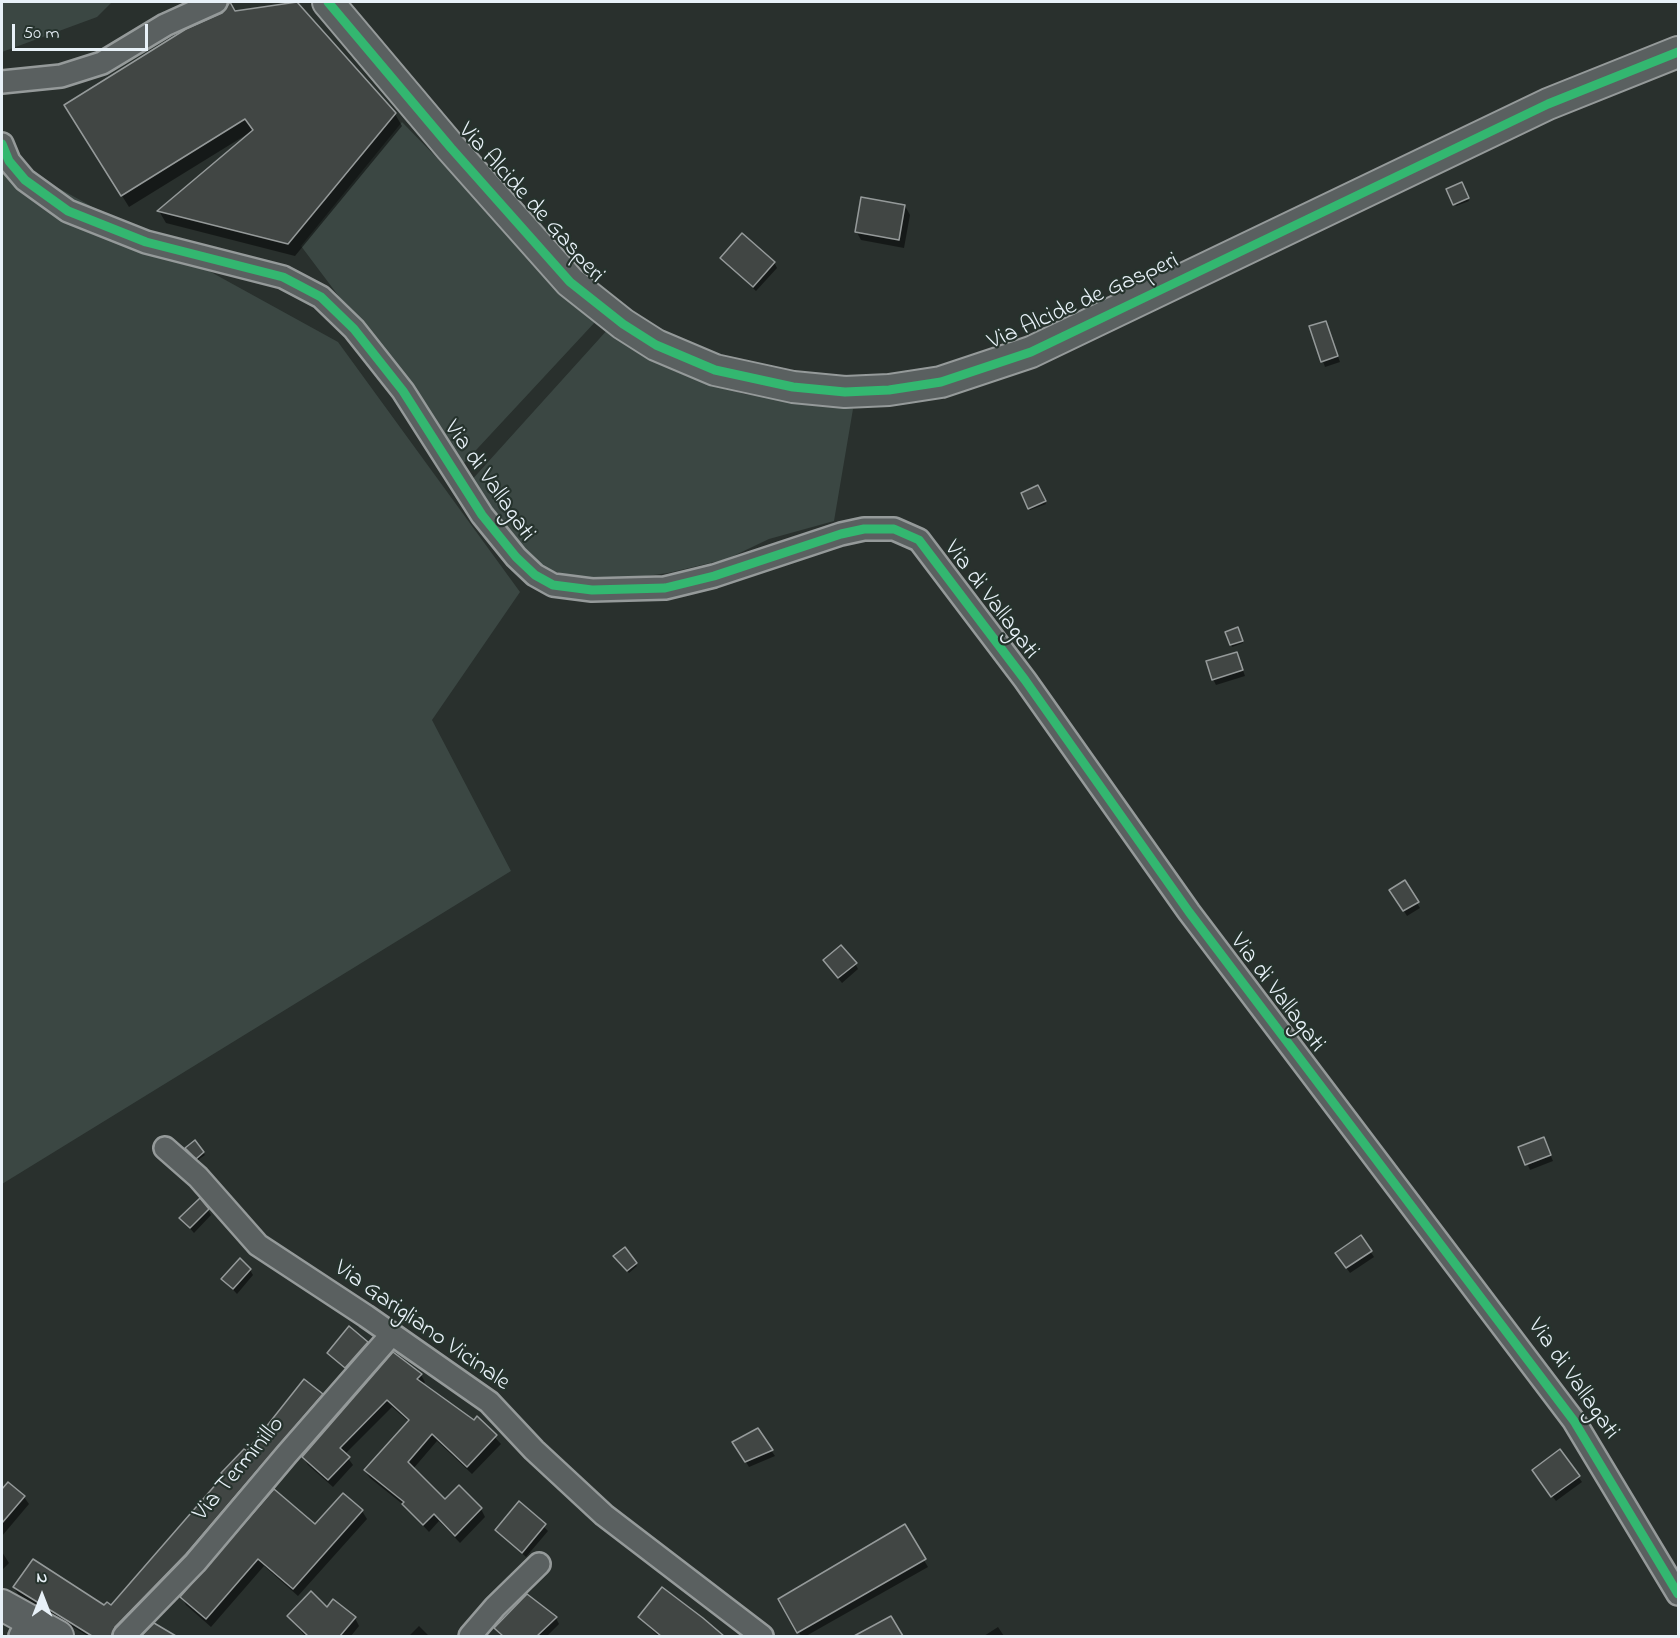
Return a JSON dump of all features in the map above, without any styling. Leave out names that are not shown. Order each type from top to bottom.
[{"type":"street","points":[[165,25],[187,2]]},
{"type":"street","points":[[2,82],[46,78],[88,68],[119,55],[165,25],[216,2]]},
{"type":"street","name":"Via Alcide de Gasperi","points":[[328,2],[451,148],[570,282],[615,319],[656,345],[715,370],[793,387],[845,392],[889,390],[941,382],[1031,352],[1548,104],[1678,52]]},
{"type":"street","name":"Via di Vallagati","points":[[2,144],[9,160],[25,180],[68,211],[146,242],[283,277],[321,297],[354,329],[403,391],[482,515],[516,557],[535,575],[553,585],[592,590],[665,588],[714,576],[864,529],[894,529],[919,540],[1025,680],[1189,912],[1574,1421],[1678,1593]]},
{"type":"street","name":"Via Garigliano Vicinale","points":[[165,1148],[198,1177],[258,1245],[489,1402],[603,1515],[762,1636]]},
{"type":"street","name":"Via Terminillo","points":[[124,1636],[195,1563],[286,1454],[392,1334]]},
{"type":"street","points":[[470,1636],[495,1607],[539,1564]]},
{"type":"street","points":[[2,1605],[24,1628],[58,1636]]},
{"type":"shaded area","points":[[2,2],[112,2],[97,17],[2,52]]},
{"type":"shaded area","points":[[402,122],[596,321],[464,463],[301,246]]},
{"type":"shaded area","points":[[2,157],[338,342],[520,592],[432,720],[511,871],[2,1184]]},
{"type":"shaded area","points":[[609,328],[674,371],[744,394],[853,409],[834,521],[769,539],[727,559],[668,573],[595,583],[532,565],[497,513],[469,483]]},
{"type":"building","points":[[230,2],[235,11],[297,2],[396,113],[288,244],[157,211],[253,130],[245,119],[121,196],[64,105],[186,29],[222,13]]},
{"type":"building","points":[[1462,182],[1469,198],[1453,205],[1446,189]]},
{"type":"building","points":[[861,197],[905,205],[899,240],[855,232]]},
{"type":"building","points":[[742,233],[775,262],[753,287],[720,258]]},
{"type":"building","points":[[1326,321],[1338,356],[1321,362],[1309,326]]},
{"type":"building","points":[[1038,485],[1046,501],[1028,509],[1021,493]]},
{"type":"building","points":[[1238,627],[1243,641],[1230,645],[1225,632]]},
{"type":"building","points":[[1237,652],[1243,670],[1212,680],[1206,661]]},
{"type":"building","points":[[1405,880],[1419,902],[1403,911],[1389,890]]},
{"type":"building","points":[[841,945],[857,963],[838,978],[823,960]]},
{"type":"building","points":[[1544,1137],[1551,1155],[1525,1165],[1518,1147]]},
{"type":"building","points":[[195,1140],[204,1152],[196,1159],[185,1148]]},
{"type":"building","points":[[200,1198],[209,1209],[190,1228],[179,1218]]},
{"type":"building","points":[[1361,1235],[1372,1251],[1346,1268],[1335,1253]]},
{"type":"building","points":[[625,1247],[637,1263],[627,1271],[613,1256]]},
{"type":"building","points":[[240,1258],[251,1269],[233,1289],[221,1279]]},
{"type":"building","points":[[349,1326],[368,1342],[345,1368],[327,1353]]},
{"type":"building","points":[[393,1352],[422,1374],[417,1379],[474,1420],[477,1416],[497,1435],[467,1467],[432,1434],[408,1462],[445,1499],[459,1485],[482,1508],[455,1536],[434,1514],[423,1525],[402,1504],[404,1502],[364,1470],[409,1420],[387,1400],[340,1448],[350,1457],[328,1480],[302,1457]]},
{"type":"building","points":[[304,1379],[323,1394],[186,1554],[115,1627],[112,1636],[92,1636],[13,1587],[33,1559],[104,1605],[107,1602],[111,1605],[224,1475],[221,1473],[244,1449],[247,1451]]},
{"type":"building","points":[[758,1428],[773,1450],[745,1462],[732,1442]]},
{"type":"building","points":[[1560,1449],[1580,1476],[1551,1497],[1532,1470]]},
{"type":"building","points":[[8,1482],[25,1496],[2,1523],[2,1489]]},
{"type":"building","points":[[274,1489],[315,1524],[343,1493],[363,1510],[293,1589],[258,1559],[206,1619],[180,1597]]},
{"type":"building","points":[[519,1501],[546,1524],[522,1553],[495,1530]]},
{"type":"building","points":[[905,1524],[926,1559],[797,1633],[778,1599]]},
{"type":"building","points":[[662,1587],[724,1636],[661,1636],[638,1617]]},
{"type":"building","points":[[311,1591],[327,1607],[333,1599],[356,1617],[340,1636],[308,1636],[287,1616]]},
{"type":"building","points":[[527,1594],[557,1617],[537,1636],[503,1636],[494,1628]]},
{"type":"building","points":[[891,1616],[903,1636],[854,1636]]},
{"type":"building","points":[[154,1623],[176,1636],[141,1636]]},
{"type":"cycle path","points":[[328,2],[451,148],[570,282],[623,324],[656,345],[715,370],[793,387],[845,392],[889,390],[941,382],[1031,352],[1548,104],[1678,52]]},
{"type":"cycle path","points":[[2,144],[9,161],[25,180],[68,211],[146,242],[283,277],[321,297],[354,329],[403,391],[482,515],[516,557],[535,575],[553,585],[592,590],[665,588],[714,576],[841,534],[864,529],[894,529],[919,540],[1025,680],[1189,912],[1574,1421],[1678,1594]]}]
